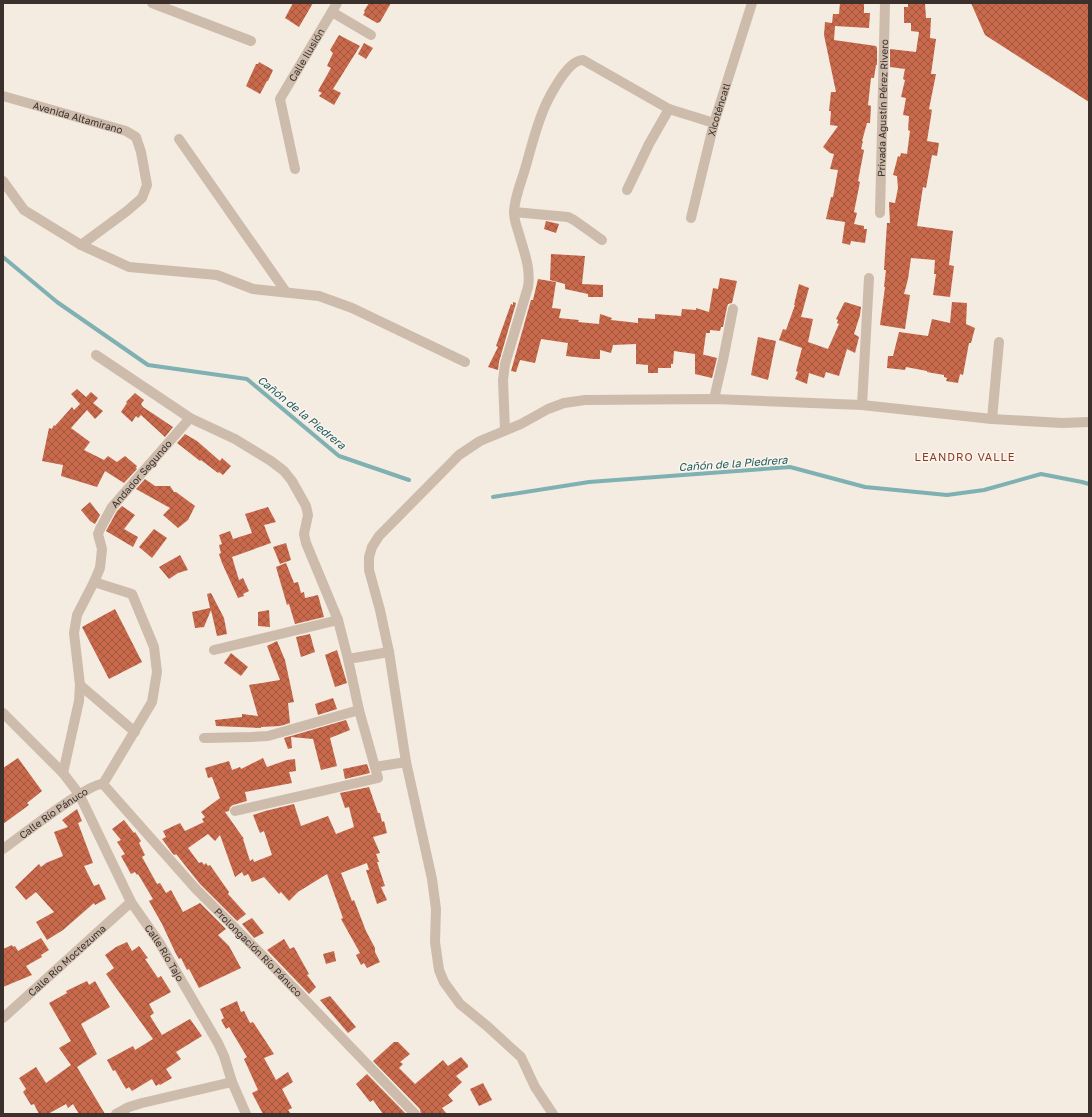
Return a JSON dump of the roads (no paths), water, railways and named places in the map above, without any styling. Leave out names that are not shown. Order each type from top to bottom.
[{"type":"street","points":[[152,3],[251,41]]},
{"type":"street","name":"Xicoténcatl","points":[[691,218],[714,123],[752,3]]},
{"type":"street","name":"Privada Agustín Pérez Rivero","points":[[880,213],[885,3]]},
{"type":"street","name":"Calle Ilusión","points":[[295,168],[280,99],[335,7],[371,35]]},
{"type":"street","points":[[505,430],[503,380],[505,364],[528,287],[529,277],[528,266],[514,220],[515,203],[540,118],[558,82],[574,62],[584,60],[669,109],[714,123]]},
{"type":"street","name":"Avenida Altamirano","points":[[3,96],[126,131],[136,137],[141,152],[147,185],[142,198],[127,211],[80,245]]},
{"type":"street","points":[[626,190],[649,144],[669,109]]},
{"type":"street","points":[[179,139],[286,292]]},
{"type":"street","points":[[3,181],[24,210],[80,245],[129,267],[218,275],[253,289],[319,296],[352,308],[465,362]]},
{"type":"street","points":[[514,212],[568,217],[602,240]]},
{"type":"street","points":[[862,405],[869,278]]},
{"type":"street","points":[[714,399],[733,308]]},
{"type":"street","points":[[992,419],[999,342]]},
{"type":"street","points":[[96,355],[190,418],[235,439],[271,460],[284,471],[292,481],[306,506],[308,515],[304,534],[306,543],[338,620],[359,710],[378,778],[235,811]]},
{"type":"street","points":[[553,1114],[535,1087],[521,1057],[460,1004],[444,982],[436,956],[436,909],[432,879],[406,762],[389,652],[380,610],[368,570],[372,546],[379,536],[459,455],[480,441],[521,424],[548,409],[564,403],[585,400],[714,399],[862,405],[992,419],[1062,423],[1089,422]]},
{"type":"street","name":"Andador Segundo","points":[[94,582],[100,568],[102,549],[98,534],[102,524],[112,507],[190,418]]},
{"type":"street","points":[[63,772],[79,701],[80,685],[74,633],[77,615],[94,582],[132,594],[154,647],[156,672],[152,702],[105,785]]},
{"type":"street","points":[[214,650],[338,620]]},
{"type":"street","points":[[348,659],[389,652]]},
{"type":"street","points":[[80,685],[135,732]]},
{"type":"street","points":[[204,738],[268,736],[359,710]]},
{"type":"street","name":"Calle Río Tajo","points":[[3,713],[63,772],[79,794],[131,902],[159,942],[218,1043],[232,1082],[246,1114]]},
{"type":"street","points":[[375,767],[406,762]]},
{"type":"street","name":"Calle Río Pánuco","points":[[3,849],[79,794],[97,784],[105,785]]},
{"type":"street","name":"Prolongación Río Pánuco","points":[[105,785],[195,888],[263,956],[415,1114]]},
{"type":"street","name":"Calle Río Moctezuma","points":[[3,1018],[131,902]]},
{"type":"street","points":[[116,1114],[129,1107],[142,1103],[232,1082]]},
{"type":"waterway","name":"Cañón de la Piedrera","points":[[3,257],[57,302],[148,365],[247,379],[339,456],[409,480]]},
{"type":"waterway","name":"Cañón de la Piedrera","points":[[493,497],[589,482],[790,467],[865,487],[947,495],[984,490],[1041,474],[1089,484]]},
{"type":"district","name":"LEANDRO VALLE","points":[[965,456]]}]
